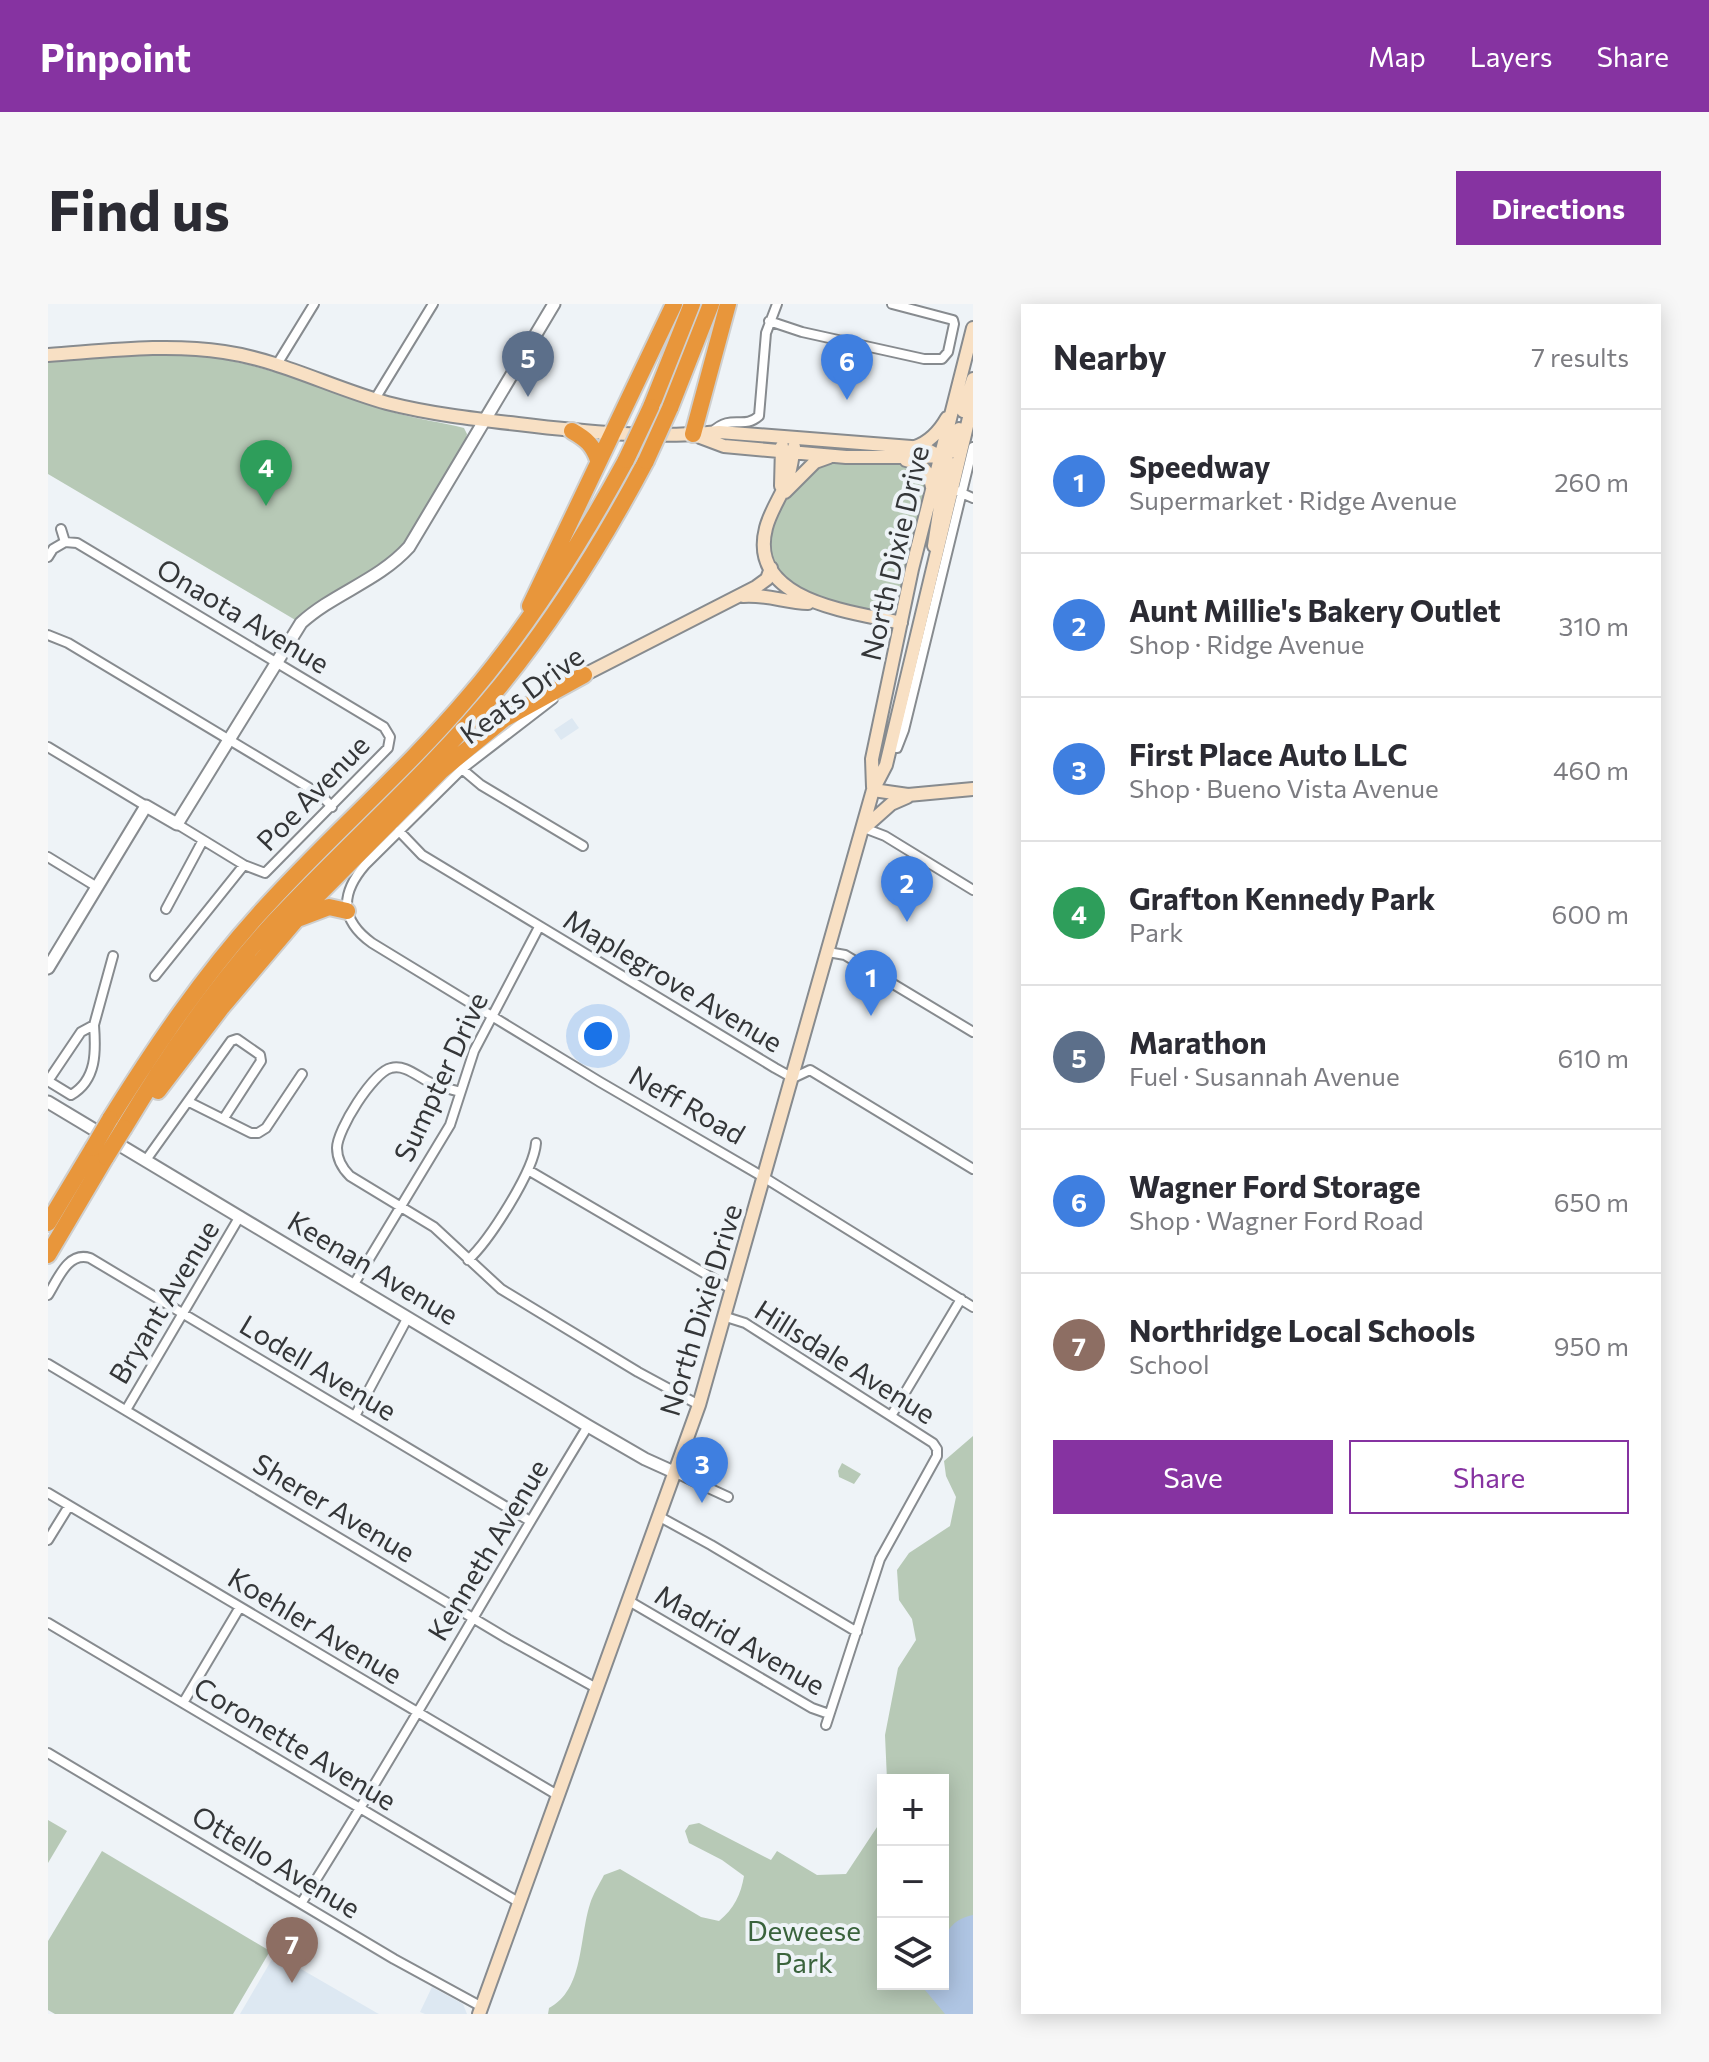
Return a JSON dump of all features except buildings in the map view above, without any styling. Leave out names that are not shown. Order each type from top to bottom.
[{"type":"highway","points":[[523,628],[532,598],[674,304]]},
{"type":"highway","points":[[48,1255],[149,1056],[185,1005],[258,915],[467,699],[523,628],[574,553],[626,460],[692,304]]},
{"type":"highway","points":[[117,1124],[242,958],[308,886],[432,762],[525,655],[606,534],[646,461],[711,304]]},
{"type":"highway","points":[[693,434],[728,304]]},
{"type":"highway","points":[[572,431],[585,438],[594,448],[598,460]]},
{"type":"highway","points":[[117,1124],[151,1100],[222,1007],[295,920],[441,771],[504,719],[584,675]]},
{"type":"highway","points":[[295,920],[329,907],[347,911]]},
{"type":"highway","points":[[48,1223],[100,1153]]},
{"type":"main road","name":"North Dixie Drive","points":[[873,790],[872,759],[901,623],[973,328]]},
{"type":"main road","points":[[48,355],[193,349],[244,355],[408,409],[486,420],[572,431],[730,433],[924,448],[947,460],[935,524],[935,566]]},
{"type":"main road","points":[[730,433],[756,444],[832,456],[941,456],[950,452],[955,444],[973,379]]},
{"type":"main road","name":"North Dixie Drive","points":[[480,2010],[676,1473],[726,1317],[873,790],[886,765],[930,606],[935,566],[958,491],[973,401]]},
{"type":"main road","points":[[915,447],[930,440],[940,430],[955,404]]},
{"type":"main road","points":[[693,434],[724,446],[835,450],[865,444]]},
{"type":"main road","points":[[788,449],[779,497],[764,539],[771,568],[788,589],[815,603]]},
{"type":"main road","points":[[779,497],[815,462],[832,456]]},
{"type":"main road","points":[[899,458],[920,465],[930,478],[932,488]]},
{"type":"main road","points":[[918,546],[913,591],[915,599],[930,606]]},
{"type":"main road","name":"Keats Drive","points":[[584,675],[740,596],[767,579],[771,568]]},
{"type":"main road","points":[[740,596],[759,595],[790,602],[815,603],[901,623]]},
{"type":"main road","points":[[881,721],[883,744],[890,747]]},
{"type":"main road","points":[[873,790],[918,794],[973,789]]},
{"type":"main road","points":[[864,828],[891,804],[918,794]]},
{"type":"street","points":[[276,366],[314,304]]},
{"type":"street","points":[[375,399],[433,304]]},
{"type":"street","points":[[177,824],[301,623],[312,613],[387,568],[409,547],[554,304]]},
{"type":"street","points":[[712,433],[726,422],[751,422],[759,416],[764,342],[777,304]]},
{"type":"street","points":[[769,321],[802,332],[940,361],[948,352],[953,320],[892,304]]},
{"type":"street","points":[[930,606],[958,491],[973,447]]},
{"type":"street","points":[[958,491],[973,498]]},
{"type":"street","points":[[48,557],[53,549],[65,542],[61,529]]},
{"type":"street","name":"Onaota Avenue","points":[[65,542],[77,543],[384,727],[391,740]]},
{"type":"street","points":[[48,635],[68,643],[321,795],[332,807]]},
{"type":"street","name":"Keats Drive","points":[[347,911],[349,891],[360,872],[399,831],[462,769],[584,675]]},
{"type":"street","name":"Poe Avenue","points":[[244,865],[263,873],[270,871],[388,748],[391,740]]},
{"type":"street","points":[[48,747],[244,865],[155,976]]},
{"type":"street","points":[[462,769],[481,785],[583,846]]},
{"type":"street","points":[[48,968],[146,806]]},
{"type":"street","points":[[864,828],[885,836],[973,890]]},
{"type":"street","name":"Maplegrove Avenue","points":[[399,831],[422,855],[793,1078],[810,1070],[973,1169]]},
{"type":"street","points":[[166,909],[202,842]]},
{"type":"street","points":[[48,857],[97,887]]},
{"type":"street","name":"Neff Road","points":[[347,911],[360,935],[973,1307]]},
{"type":"street","name":"Sumpter Drive","points":[[354,1284],[450,1125],[474,1051],[539,927]]},
{"type":"street","points":[[828,952],[845,955],[973,1032]]},
{"type":"street","points":[[94,1025],[81,1032],[48,1081],[71,1095],[80,1090],[94,1067],[97,1054],[94,1025],[113,956]]},
{"type":"street","points":[[146,1160],[231,1041],[240,1040],[260,1055],[261,1061],[224,1118]]},
{"type":"street","points":[[460,1092],[434,1084],[406,1069],[390,1068],[373,1080],[342,1131],[337,1151],[341,1166],[350,1176],[434,1227],[501,1289],[699,1405]]},
{"type":"street","points":[[189,1102],[251,1133],[261,1132],[302,1074]]},
{"type":"street","name":"Keenan Avenue","points":[[48,1103],[588,1426],[676,1473]]},
{"type":"street","points":[[468,1260],[483,1244],[528,1170],[536,1143]]},
{"type":"street","name":"Hillsdale Avenue","points":[[528,1170],[733,1290]]},
{"type":"street","name":"Bryant Avenue","points":[[126,1410],[240,1216]]},
{"type":"street","name":"Lodell Avenue","points":[[48,1295],[71,1260],[82,1256],[90,1258],[530,1521]]},
{"type":"street","points":[[891,1416],[961,1299]]},
{"type":"street","points":[[355,1416],[408,1317]]},
{"type":"street","name":"Hillsdale Avenue","points":[[726,1317],[745,1323],[933,1443],[937,1449],[937,1456],[885,1547],[857,1632]]},
{"type":"street","name":"Sherer Avenue","points":[[48,1364],[598,1689]]},
{"type":"street","name":"Kenneth Avenue","points":[[302,1902],[361,1809],[588,1426]]},
{"type":"street","points":[[676,1473],[728,1497]]},
{"type":"street","name":"Koehler Avenue","points":[[48,1493],[559,1796]]},
{"type":"street","points":[[48,1540],[69,1506]]},
{"type":"street","points":[[660,1517],[706,1541],[857,1632],[826,1725]]},
{"type":"street","name":"Madrid Avenue","points":[[629,1601],[812,1708],[829,1714]]},
{"type":"street","points":[[183,1703],[240,1607]]},
{"type":"street","name":"Coronette Avenue","points":[[48,1623],[520,1903]]},
{"type":"street","name":"Ottello Avenue","points":[[48,1753],[480,2010]]},
{"type":"shaded area","points":[[572,718],[579,728],[561,740],[554,730]]},
{"type":"shaded area","points":[[275,1954],[377,2013],[379,2014],[240,2014]]},
{"type":"shaded area","points":[[432,1987],[463,2004],[467,2014],[420,2012]]},
{"type":"green space","points":[[179,354],[234,361],[389,411],[464,428],[467,434],[464,447],[401,551],[297,621],[48,474],[48,360]]},
{"type":"green space","points":[[830,459],[915,466],[927,478],[927,492],[898,608],[889,616],[807,596],[790,586],[772,558],[769,537],[776,513],[804,477]]},
{"type":"green space","name":"Deweese Park","points":[[973,1436],[973,2014],[548,2014],[549,2008],[569,1989],[590,1904],[604,1875],[620,1869],[701,1917],[719,1921],[733,1906],[744,1876],[722,1860],[689,1843],[685,1831],[689,1825],[699,1823],[771,1860],[777,1851],[817,1875],[846,1874],[877,1827],[877,1990],[949,1990],[949,1774],[887,1774],[885,1735],[898,1668],[916,1640],[912,1619],[899,1600],[897,1570],[909,1553],[950,1526],[956,1497],[946,1476],[944,1461]]},
{"type":"green space","points":[[842,1463],[861,1474],[854,1484],[839,1477]]},
{"type":"green space","points":[[48,1820],[67,1831],[48,1863]]},
{"type":"green space","points":[[102,1851],[270,1951],[233,2014],[55,2014],[48,2010],[48,1941]]},
{"type":"water","points":[[973,1915],[973,2014],[945,2014],[925,1990],[949,1990],[949,1930],[961,1919]]},
{"type":"place","name":"Marathon","points":[[528,397]]},
{"type":"place","name":"Wagner Ford Storage","points":[[847,400]]},
{"type":"place","name":"Grafton Kennedy Park","points":[[266,506]]},
{"type":"place","name":"Aunt Millie's Bakery Outlet","points":[[907,922]]},
{"type":"place","name":"Speedway","points":[[871,1016]]},
{"type":"place","name":"First Place Auto LLC","points":[[702,1503]]},
{"type":"place","name":"Northridge Local Schools","points":[[292,1983]]}]
